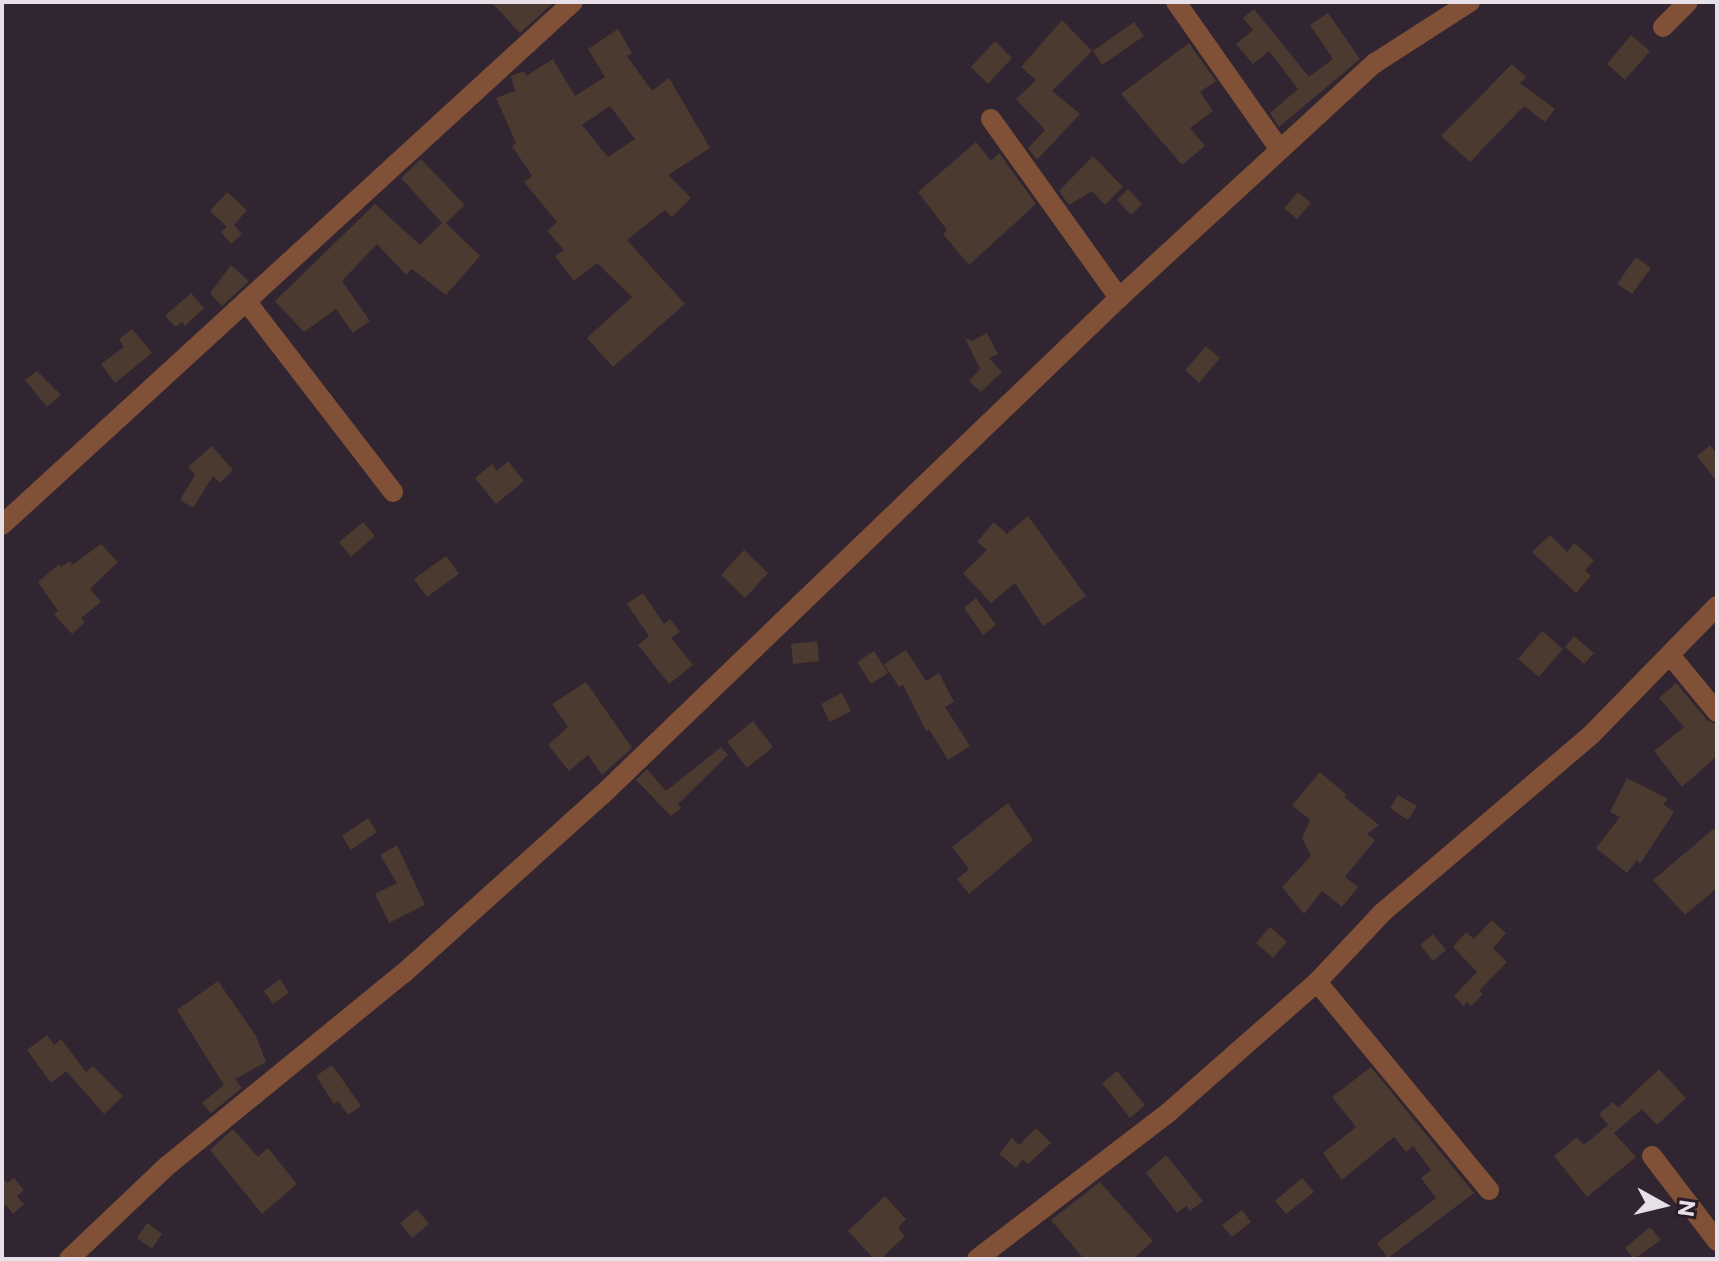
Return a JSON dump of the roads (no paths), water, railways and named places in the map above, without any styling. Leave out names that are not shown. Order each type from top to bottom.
[{"type":"street","points":[[2,525],[573,2]]},
{"type":"street","points":[[1176,2],[1280,150]]},
{"type":"street","points":[[69,1259],[167,1166],[404,973],[602,795],[1119,298],[1375,63],[1470,2]]},
{"type":"street","points":[[1663,27],[1688,2]]},
{"type":"street","points":[[991,119],[1119,298]]},
{"type":"street","points":[[246,301],[393,492]]},
{"type":"street","points":[[977,1259],[1169,1112],[1317,982],[1383,912],[1592,734],[1717,606]]},
{"type":"street","points":[[1670,655],[1717,712]]},
{"type":"street","points":[[1317,982],[1489,1190]]},
{"type":"street","points":[[1652,1156],[1717,1241]]}]
